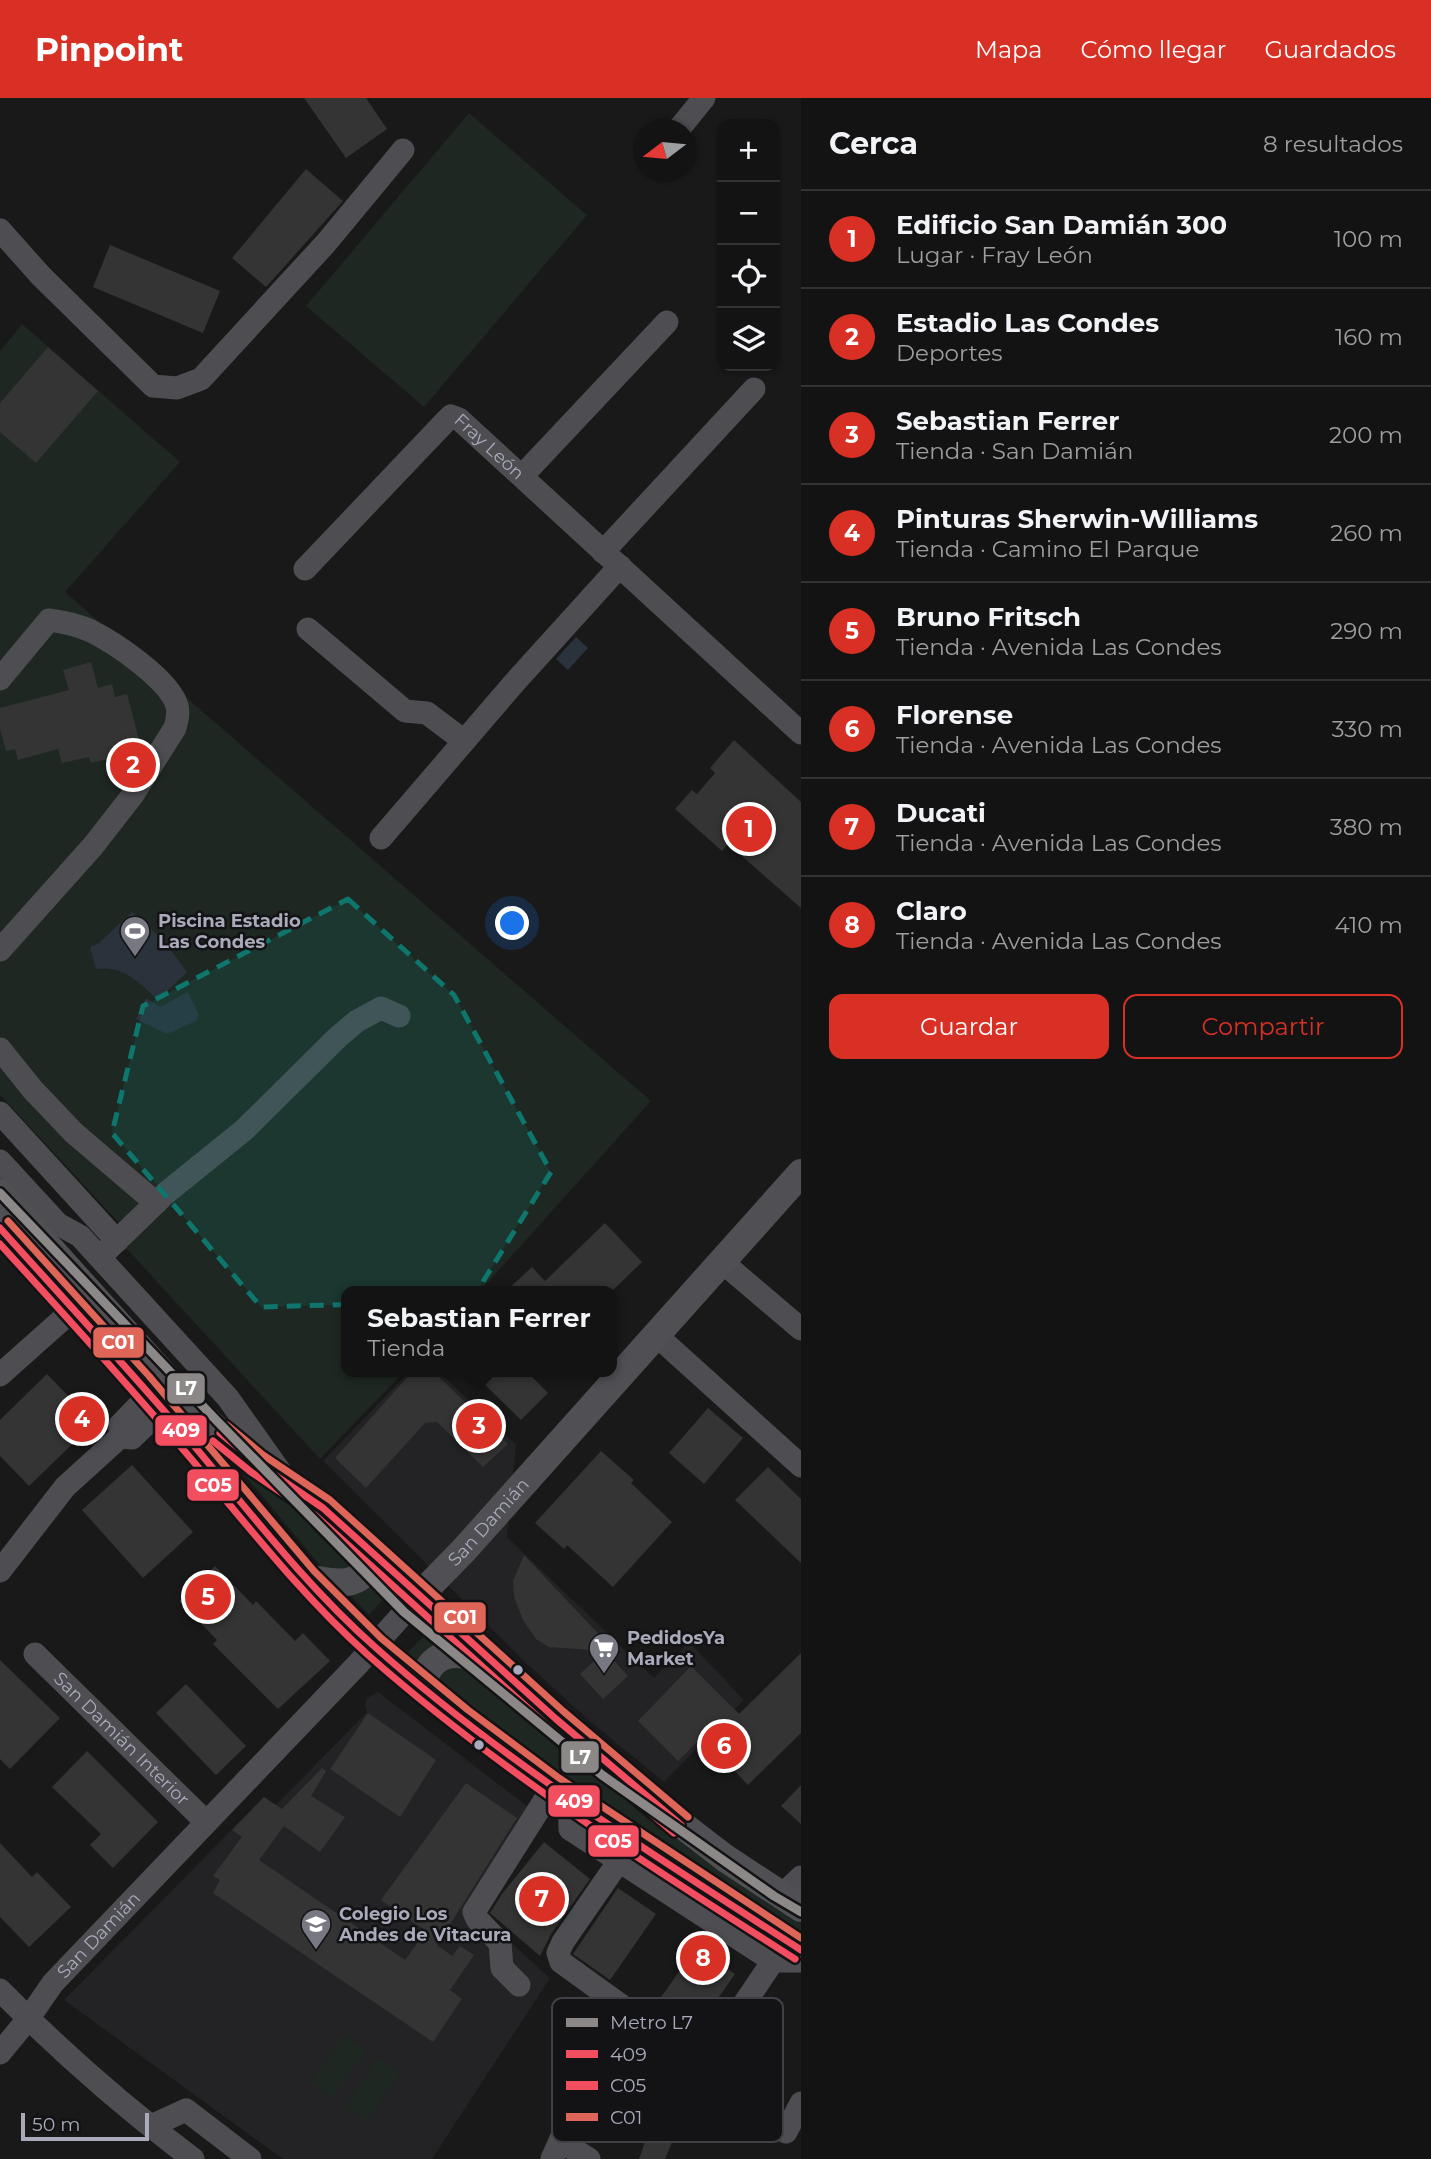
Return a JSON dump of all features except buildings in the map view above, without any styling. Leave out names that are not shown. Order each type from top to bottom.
[{"type":"main road","name":"San Damián","points":[[420,1595],[464,1550],[801,1173]]},
{"type":"main road","points":[[0,1193],[208,1422],[238,1449],[323,1508],[493,1662],[673,1818],[725,1858],[796,1898]]},
{"type":"main road","points":[[2,1235],[156,1401],[306,1578],[374,1646],[561,1792],[801,1950]]},
{"type":"main road","points":[[306,1578],[336,1583],[356,1580],[369,1567],[370,1549]]},
{"type":"main road","points":[[426,1689],[425,1679],[429,1668],[443,1656],[464,1654],[493,1662]]},
{"type":"street","points":[[687,119],[704,98]]},
{"type":"street","points":[[0,230],[41,276],[153,386],[177,388],[201,379],[326,243],[403,150]]},
{"type":"street","points":[[522,476],[667,322]]},
{"type":"street","points":[[380,838],[464,741],[754,388]]},
{"type":"street","name":"Fray León","points":[[306,569],[450,416],[459,419],[801,733]]},
{"type":"street","points":[[0,679],[49,620],[73,624],[110,643],[156,677],[177,705],[178,716],[175,728],[132,796],[93,846],[0,950]]},
{"type":"street","points":[[308,629],[405,711],[427,713],[464,741]]},
{"type":"street","points":[[100,1257],[156,1203],[244,1129],[357,1021],[381,1008],[399,1016]]},
{"type":"street","points":[[0,1049],[33,1090],[74,1133],[156,1203]]},
{"type":"street","points":[[0,1113],[117,1241]]},
{"type":"street","points":[[0,1161],[58,1224],[80,1236],[228,1398],[248,1423],[290,1487]]},
{"type":"street","points":[[721,1261],[801,1329]]},
{"type":"street","points":[[0,1375],[74,1310]]},
{"type":"street","points":[[656,1335],[801,1466]]},
{"type":"street","points":[[0,1571],[65,1487],[120,1437],[120,1425],[156,1401]]},
{"type":"street","name":"San Damián","points":[[0,2053],[53,1983],[420,1595]]},
{"type":"street","name":"San Damián Interior","points":[[35,1654],[206,1822]]},
{"type":"street","points":[[561,1792],[570,1829],[773,1961],[801,1961]]},
{"type":"street","points":[[519,1985],[502,1968],[500,1943],[477,1919],[474,1912],[561,1792]]},
{"type":"street","points":[[611,1998],[561,1962],[558,1953],[619,1861]]},
{"type":"street","points":[[748,1998],[773,1961]]},
{"type":"street","points":[[0,1990],[28,2019],[193,2159]]},
{"type":"street","points":[[786,2132],[801,2103]]},
{"type":"street","points":[[151,2126],[186,2110],[250,2159]]},
{"type":"street","points":[[560,2142],[589,2159]]},
{"type":"highlighted area","points":[[348,899],[454,995],[551,1172],[471,1301],[261,1307],[112,1133],[143,1006]]},
{"type":"shaded area","points":[[469,113],[587,215],[424,407],[306,306]]},
{"type":"shaded area","points":[[22,324],[180,462],[65,592],[651,1101],[484,1286],[341,1286],[341,1377],[399,1377],[320,1459],[126,1248],[134,1239],[0,1095],[0,351]]},
{"type":"shaded area","points":[[576,637],[588,648],[568,670],[556,659]]},
{"type":"shaded area","name":"Piscina Estadio Las Condes","points":[[132,912],[162,940],[187,972],[158,1000],[123,972],[96,969],[90,947],[99,943]]},
{"type":"shaded area","points":[[188,992],[199,1015],[196,1021],[167,1034],[136,1019],[146,998],[160,1007]]},
{"type":"shaded area","points":[[404,1377],[444,1377],[516,1445],[507,1537],[654,1678],[689,1642],[744,1700],[664,1782],[592,1723],[527,1664],[323,1461]]},
{"type":"shaded area","points":[[232,1460],[303,1509],[357,1555],[358,1567],[325,1571]]},
{"type":"shaded area","points":[[378,1572],[394,1587],[369,1615],[350,1595]]},
{"type":"shaded area","points":[[434,1626],[447,1643],[416,1667],[404,1656]]},
{"type":"shaded area","points":[[465,1666],[560,1750],[714,1865],[801,1923],[801,1934],[697,1869],[556,1774],[439,1687],[437,1674],[441,1669]]},
{"type":"shaded area","name":"Colegio Los Andes de Vitacura","points":[[378,1692],[544,1819],[484,1908],[490,1923],[550,1978],[432,2159],[283,2159],[64,2000],[264,1797],[276,1805],[367,1712],[367,1698]]},
{"type":"shaded area","points":[[345,2034],[366,2050],[332,2098],[311,2082]]},
{"type":"shaded area","points":[[378,2058],[400,2072],[367,2121],[345,2107]]},
{"type":"metro line","name":"L7","points":[[0,1193],[404,1612],[602,1775],[774,1896],[801,1912]]},
{"type":"transit line","name":"C01","points":[[8,1221],[149,1376],[314,1571],[381,1638],[468,1710],[559,1778],[801,1938]]},
{"type":"transit line","name":"409","points":[[0,1228],[162,1409],[300,1571],[375,1647],[528,1769],[801,1950]]},
{"type":"transit line","name":"C05","points":[[0,1244],[141,1401],[297,1583],[368,1655],[418,1698],[522,1777],[630,1852],[795,1959]]},
{"type":"transit line","name":"C01","points":[[227,1425],[263,1455],[330,1500],[563,1711],[688,1817]]},
{"type":"transit line","name":"409","points":[[220,1433],[257,1463],[323,1508],[556,1719],[681,1825]]},
{"type":"transit line","name":"C05","points":[[213,1441],[251,1472],[316,1516],[549,1727],[674,1833]]},
{"type":"place","name":"Estadio Las Condes","points":[[133,765]]},
{"type":"place","name":"Edificio San Damián 300","points":[[749,829]]},
{"type":"place","name":"Piscina Estadio Las Condes","points":[[135,958]]},
{"type":"place","name":"Pinturas Sherwin-Williams","points":[[82,1419]]},
{"type":"place","name":"Sebastian Ferrer","points":[[479,1426]]},
{"type":"place","name":"Bruno Fritsch","points":[[208,1597]]},
{"type":"place","name":"PedidosYa Market","points":[[604,1675]]},
{"type":"place","name":"Florense","points":[[724,1746]]},
{"type":"place","name":"Ducati","points":[[542,1899]]},
{"type":"place","name":"Colegio Los Andes de Vitacura","points":[[316,1951]]},
{"type":"place","name":"Claro","points":[[703,1958]]}]
